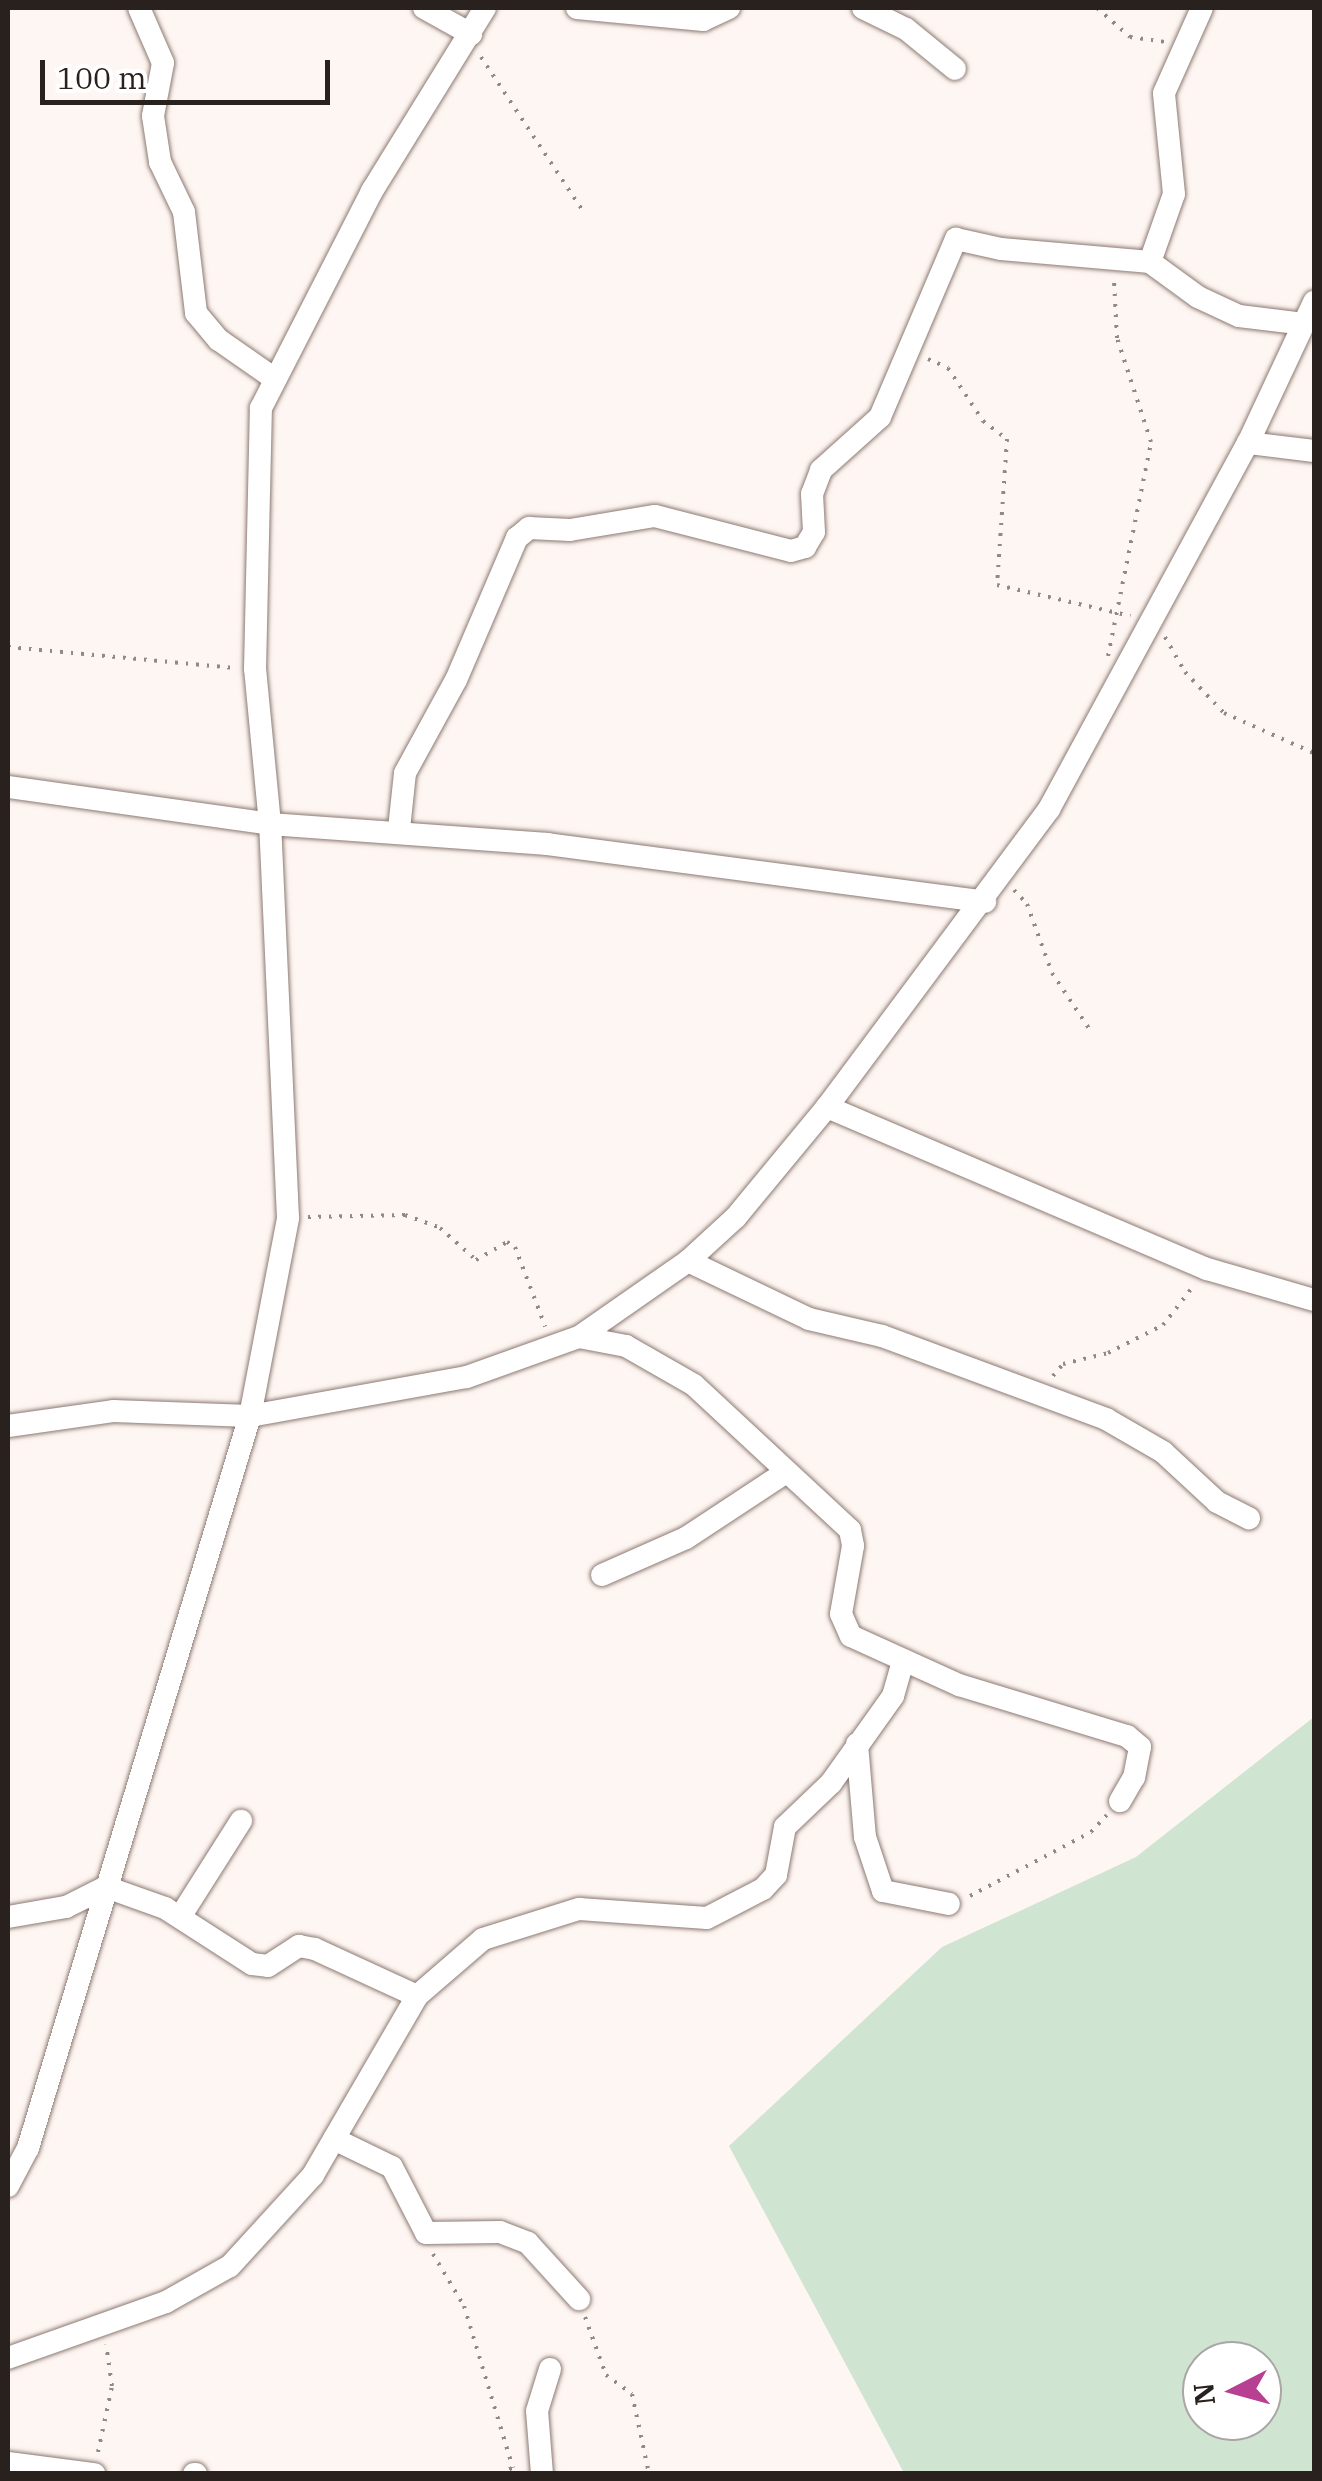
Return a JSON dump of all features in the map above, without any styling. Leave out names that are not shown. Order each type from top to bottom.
[{"type":"street","points":[[139,8],[163,62],[153,116],[160,162],[184,212],[196,313],[219,340],[272,377]]},
{"type":"street","points":[[424,8],[470,34]]},
{"type":"street","points":[[8,2186],[28,2148],[250,1416],[288,1218],[270,824],[255,670],[257,451],[272,377],[372,191],[485,8]]},
{"type":"street","points":[[577,8],[703,20],[729,8]]},
{"type":"street","points":[[863,8],[906,29],[955,70]]},
{"type":"street","points":[[1150,262],[1174,194],[1164,93],[1202,8]]},
{"type":"street","points":[[8,1426],[113,1410],[250,1416],[467,1377],[579,1337],[688,1261],[736,1217],[827,1106],[985,902],[1049,809],[1248,443],[1309,313],[1239,316],[1198,297],[1150,262],[1113,261],[956,239],[874,425],[821,470],[812,494],[814,532],[805,548],[791,550],[655,516],[570,530],[538,527],[518,538],[456,680],[406,773],[399,829]]},
{"type":"street","points":[[1248,443],[1314,451]]},
{"type":"street","points":[[8,788],[270,824],[399,829],[985,902]]},
{"type":"street","points":[[827,1106],[1207,1269],[1314,1300]]},
{"type":"street","points":[[688,1261],[808,1319],[882,1336],[1106,1418],[1163,1452],[1217,1502],[1249,1518]]},
{"type":"street","points":[[579,1337],[626,1346],[694,1385],[854,1538],[844,1628],[959,1685],[1127,1736],[1140,1746],[1140,1760],[1120,1801]]},
{"type":"street","points":[[602,1575],[686,1538],[786,1472]]},
{"type":"street","points":[[8,2358],[166,2302],[230,2266],[284,2211],[334,2139],[417,1996],[483,1939],[554,1922],[571,1910],[706,1918],[763,1889],[776,1875],[785,1828],[831,1783],[893,1696],[903,1660]]},
{"type":"street","points":[[857,1744],[864,1837],[883,1891],[949,1904]]},
{"type":"street","points":[[180,1917],[241,1821]]},
{"type":"street","points":[[8,1917],[66,1907],[106,1886]]},
{"type":"street","points":[[106,1886],[180,1917],[252,1964],[268,1966],[299,1946],[315,1949],[417,1996]]},
{"type":"street","points":[[66,1907],[92,1931]]},
{"type":"street","points":[[334,2139],[392,2166],[426,2233],[500,2232],[528,2242],[579,2299]]},
{"type":"street","points":[[539,2467],[537,2411],[550,2369]]},
{"type":"street","points":[[8,2463],[96,2468]]},
{"type":"path","points":[[1097,8],[1104,21],[1130,37],[1166,42],[1180,55]]},
{"type":"path","points":[[470,34],[583,211]]},
{"type":"path","points":[[1107,666],[1111,615],[1152,442],[1117,338],[1113,261]]},
{"type":"path","points":[[906,348],[948,368],[983,421],[1007,440],[997,585],[1111,615],[1150,617],[1185,672],[1224,713],[1314,752]]},
{"type":"path","points":[[8,647],[255,670]]},
{"type":"path","points":[[1002,878],[1027,904],[1052,973],[1092,1034]]},
{"type":"path","points":[[288,1218],[405,1215],[440,1228],[476,1260],[507,1242],[515,1247],[553,1348]]},
{"type":"path","points":[[1037,1394],[1062,1364],[1108,1352],[1163,1325],[1207,1269]]},
{"type":"path","points":[[949,1904],[995,1887],[1091,1832],[1120,1801]]},
{"type":"path","points":[[426,2233],[439,2270],[464,2306],[514,2468]]},
{"type":"path","points":[[579,2299],[606,2375],[632,2394],[649,2474]]},
{"type":"path","points":[[96,2468],[112,2386],[102,2325]]},
{"type":"path","points":[[500,2474],[514,2468],[539,2467]]},
{"type":"green space","points":[[1314,1717],[1314,2473],[904,2473],[729,2146],[942,1947],[1136,1857]]}]
